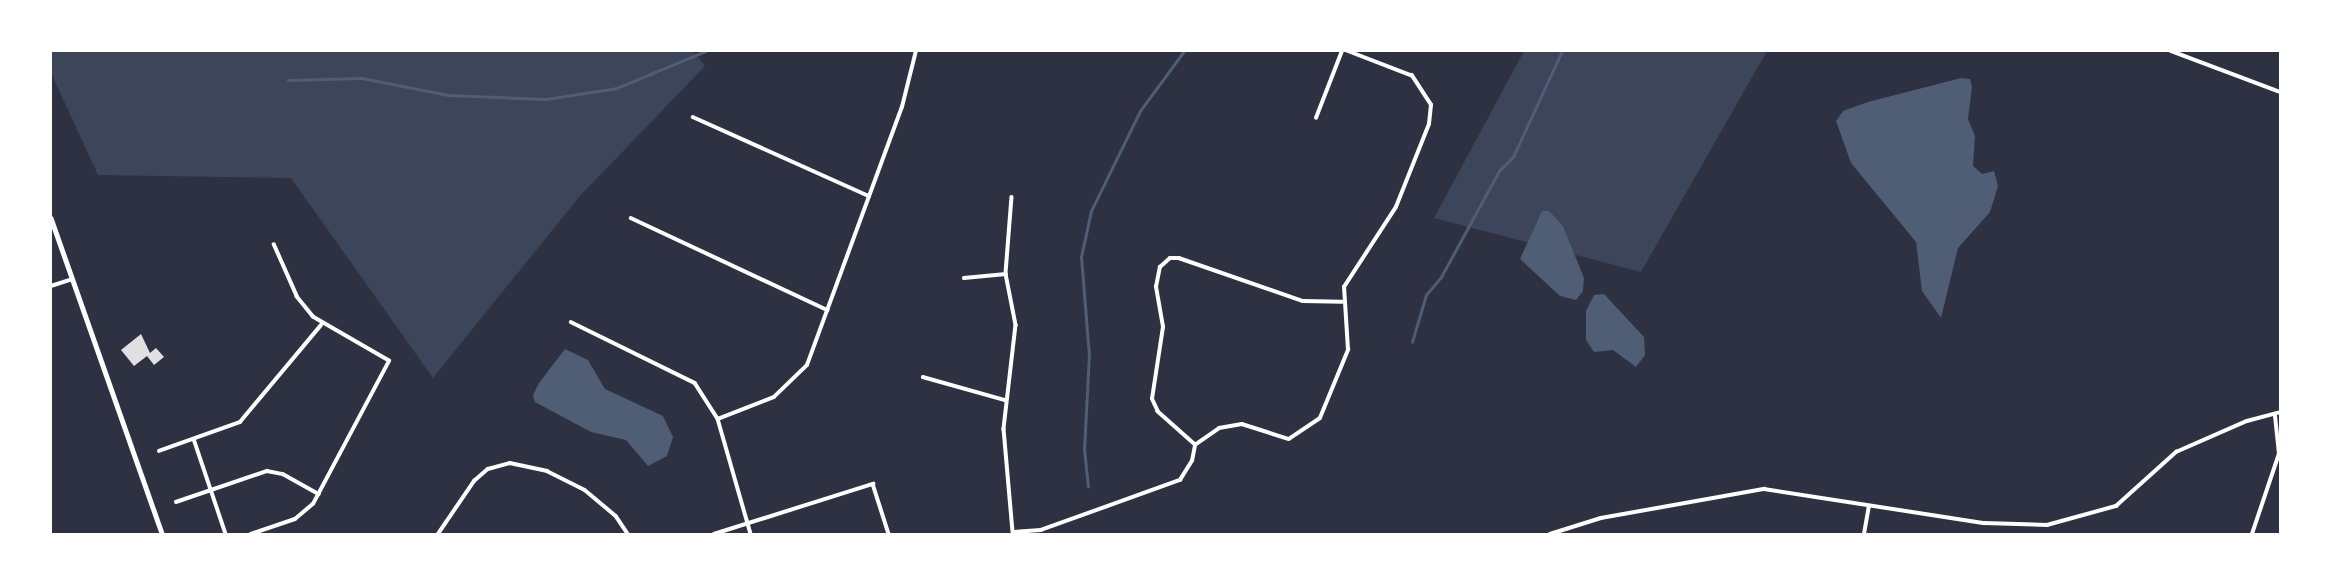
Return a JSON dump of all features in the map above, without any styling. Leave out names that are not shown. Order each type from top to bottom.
[{"type":"main road","points":[[51,218],[162,534]]},
{"type":"street","points":[[718,419],[754,407],[791,384],[807,365],[869,197],[916,51]]},
{"type":"street","points":[[1012,197],[1006,274],[1016,325],[1005,400],[1013,533],[1041,530],[1159,490],[1180,480],[1192,461],[1195,445],[1219,428],[1242,424],[1289,439],[1305,432],[1320,418],[1348,350],[1342,302],[1352,272],[1396,207],[1429,124],[1431,105],[1412,76],[1344,51],[1316,118]]},
{"type":"street","points":[[2171,51],[2280,92]]},
{"type":"street","points":[[693,117],[869,197]]},
{"type":"street","points":[[631,218],[827,310]]},
{"type":"street","points":[[251,534],[295,519],[319,494],[389,361],[321,325],[297,297],[274,245]]},
{"type":"street","points":[[1195,445],[1158,412],[1152,399],[1163,327],[1156,287],[1160,267],[1170,258],[1179,258],[1303,301],[1342,302]]},
{"type":"street","points":[[964,278],[1006,274]]},
{"type":"street","points":[[51,286],[72,279]]},
{"type":"street","points":[[571,321],[695,383],[718,419],[751,534]]},
{"type":"street","points":[[159,451],[249,415],[321,325]]},
{"type":"street","points":[[923,377],[1005,400]]},
{"type":"street","points":[[1550,534],[1601,518],[1764,489],[1984,523],[2047,525],[2098,514],[2136,492],[2181,449],[2247,421],[2280,412]]},
{"type":"street","points":[[2252,534],[2279,454],[2275,415]]},
{"type":"street","points":[[194,439],[226,534]]},
{"type":"street","points":[[438,534],[474,481],[488,469],[510,463],[547,471],[584,490],[616,516],[628,534]]},
{"type":"street","points":[[176,502],[275,471],[319,494]]},
{"type":"street","points":[[714,534],[873,484],[889,534]]},
{"type":"street","points":[[1864,534],[1869,507]]},
{"type":"shaded area","points":[[51,51],[693,51],[705,66],[579,197],[433,378],[291,178],[98,175],[51,73]]},
{"type":"shaded area","points":[[1524,51],[1767,51],[1641,272],[1434,218]]},
{"type":"shaded area","points":[[1961,78],[1970,79],[1972,87],[1968,119],[1975,136],[1973,166],[1982,174],[1994,171],[1998,186],[1990,212],[1958,248],[1941,318],[1922,291],[1916,242],[1851,163],[1836,121],[1843,111],[1868,102]]},
{"type":"shaded area","points":[[1542,211],[1549,211],[1563,226],[1584,278],[1583,291],[1576,300],[1560,296],[1520,259]]},
{"type":"shaded area","points":[[1604,294],[1644,337],[1645,355],[1636,367],[1613,350],[1594,352],[1586,340],[1586,311],[1594,295]]},
{"type":"shaded area","points":[[565,349],[588,360],[605,389],[663,416],[673,437],[667,456],[648,466],[626,440],[591,432],[535,402],[533,395],[539,383]]},
{"type":"building","points":[[141,334],[150,353],[156,348],[164,357],[154,365],[147,356],[134,366],[121,350]]},
{"type":"waterway","points":[[288,80],[362,78],[449,95],[546,99],[617,88],[706,51]]},
{"type":"waterway","points":[[1088,487],[1084,450],[1089,356],[1081,257],[1091,211],[1140,111],[1184,51]]},
{"type":"waterway","points":[[1412,342],[1426,295],[1441,277],[1499,171],[1513,157],[1562,51]]}]
